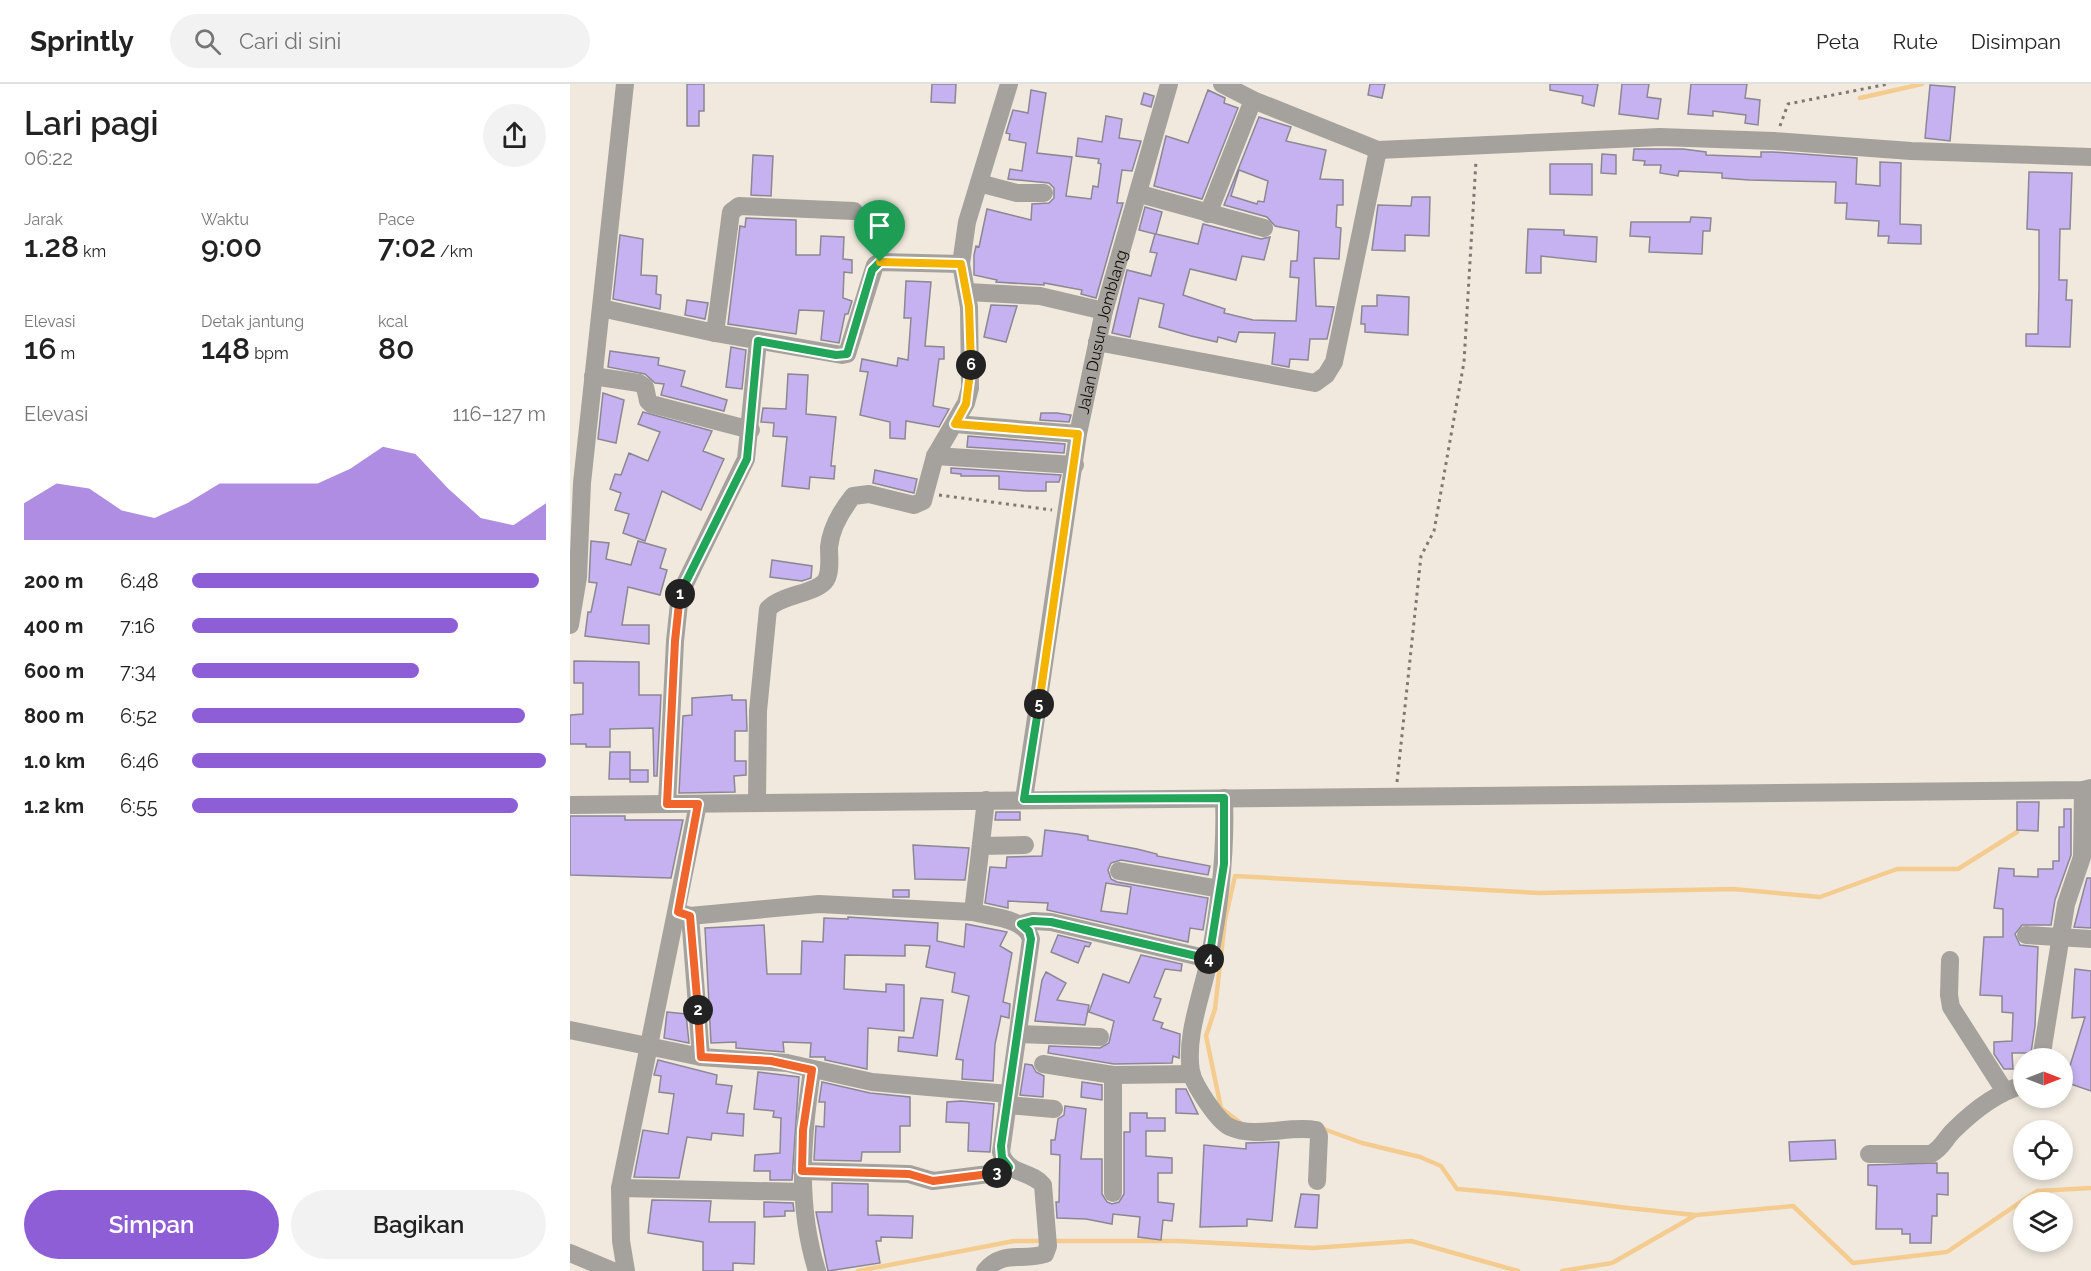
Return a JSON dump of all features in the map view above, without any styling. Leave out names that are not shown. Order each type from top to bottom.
[{"type":"street","points":[[570,626],[578,577],[582,483],[625,84]]},
{"type":"street","points":[[757,802],[758,711],[768,609],[774,602],[821,585],[827,579],[831,535],[835,524],[853,496],[869,494],[914,506],[923,501],[935,456],[966,404],[970,388],[971,363],[967,292],[961,264],[967,222],[1009,84]]},
{"type":"street","name":"Jalan Dusun Jomblang","points":[[1024,799],[1078,434],[1104,311],[1140,194],[1169,84]]},
{"type":"street","points":[[1221,84],[1253,100],[1378,150],[1660,137],[1774,141],[1911,151],[2091,157]]},
{"type":"street","points":[[1208,214],[1253,100]]},
{"type":"street","points":[[1097,342],[1315,384],[1321,380],[1334,362],[1378,150]]},
{"type":"street","points":[[979,183],[1017,193],[1044,193]]},
{"type":"street","points":[[1140,194],[1264,228]]},
{"type":"street","points":[[714,333],[731,212],[739,206],[854,211]]},
{"type":"street","points":[[601,308],[714,333],[836,355],[847,354],[875,265],[880,262],[961,264]]},
{"type":"street","points":[[967,292],[1040,296],[1104,311]]},
{"type":"street","points":[[667,804],[675,641],[680,594],[740,475],[748,451],[758,341]]},
{"type":"street","points":[[593,376],[639,384],[645,387],[648,401],[651,404],[751,430]]},
{"type":"street","points":[[955,424],[1078,434]]},
{"type":"street","points":[[935,456],[1075,465]]},
{"type":"street","points":[[570,806],[1024,799],[2087,789],[2082,857],[2071,882],[2043,1048]]},
{"type":"street","points":[[1224,798],[1225,841],[1220,890],[1209,959],[1192,1036],[1191,1074],[1221,1122],[1230,1128],[1316,1130],[1319,1136],[1317,1181]]},
{"type":"street","points":[[974,912],[986,800]]},
{"type":"street","points":[[570,1253],[621,1267],[620,1188],[649,1046],[684,914],[698,804]]},
{"type":"street","points":[[981,846],[1025,845]]},
{"type":"street","points":[[1119,871],[1220,890]]},
{"type":"street","points":[[684,914],[819,904],[974,912],[1021,924],[1029,931],[1031,939],[1001,1152],[1009,1167],[1032,1176],[1043,1185],[1048,1240],[1045,1254],[1007,1257],[995,1261],[985,1271]]},
{"type":"street","points":[[684,914],[701,1057]]},
{"type":"street","points":[[1021,924],[1033,921],[1051,922],[1209,959]]},
{"type":"street","points":[[2026,934],[2091,939]]},
{"type":"street","points":[[1950,960],[1951,1007],[2004,1090]]},
{"type":"street","points":[[570,1030],[701,1057],[771,1061],[872,1082],[1007,1100],[1054,1109]]},
{"type":"street","points":[[1018,1034],[1100,1037]]},
{"type":"street","points":[[1043,1064],[1113,1075],[1191,1074]]},
{"type":"street","points":[[812,1070],[803,1130],[802,1171],[808,1235],[817,1271]]},
{"type":"street","points":[[1113,1075],[1113,1193]]},
{"type":"street","points":[[1869,1154],[1931,1154],[1939,1150],[1960,1124],[2004,1090],[2013,1087]]},
{"type":"street","points":[[802,1171],[909,1174],[933,1181],[997,1173],[1009,1167]]},
{"type":"street","points":[[620,1188],[803,1192]]},
{"type":"path","points":[[1774,141],[1788,104],[1888,84]]},
{"type":"path","points":[[1395,796],[1421,556],[1434,531],[1464,362],[1477,146]]},
{"type":"path","points":[[925,494],[1068,512]]},
{"type":"building","points":[[687,84],[704,84],[704,111],[699,111],[699,126],[687,126]]},
{"type":"building","points":[[932,84],[956,84],[955,103],[931,102]]},
{"type":"building","points":[[1370,84],[1385,84],[1382,98],[1368,95]]},
{"type":"building","points":[[1550,84],[1598,84],[1594,106],[1582,103],[1583,96],[1550,90]]},
{"type":"building","points":[[1622,84],[1649,84],[1647,97],[1661,99],[1658,119],[1619,114]]},
{"type":"building","points":[[1691,84],[1747,84],[1745,98],[1760,100],[1758,125],[1745,123],[1746,115],[1713,111],[1713,116],[1688,114]]},
{"type":"building","points":[[1930,85],[1955,87],[1950,141],[1925,138]]},
{"type":"building","points":[[1031,90],[1046,93],[1037,153],[1072,157],[1066,196],[1091,199],[1093,186],[1098,187],[1101,164],[1098,163],[1099,159],[1076,156],[1078,138],[1102,142],[1106,116],[1122,119],[1119,138],[1141,141],[1132,171],[1122,170],[1117,203],[1123,203],[1096,298],[1081,294],[1082,290],[1044,283],[1044,285],[996,282],[997,280],[974,275],[974,255],[976,246],[979,247],[987,209],[1031,220],[1032,204],[1049,203],[1054,198],[1054,188],[1049,183],[1008,179],[1010,169],[1022,171],[1026,143],[1009,140],[1010,134],[1006,133],[1013,110],[1028,113]]},
{"type":"building","points":[[1208,90],[1225,98],[1224,103],[1238,108],[1202,199],[1154,186],[1166,136],[1188,143]]},
{"type":"building","points":[[1144,93],[1154,96],[1151,107],[1141,104]]},
{"type":"building","points":[[1259,117],[1291,127],[1286,141],[1326,150],[1320,179],[1343,180],[1343,205],[1337,205],[1336,227],[1341,228],[1339,259],[1314,258],[1316,306],[1334,307],[1327,339],[1310,339],[1308,360],[1290,359],[1289,367],[1272,364],[1275,333],[1239,332],[1236,342],[1218,337],[1217,342],[1159,327],[1164,304],[1139,298],[1130,337],[1112,333],[1127,270],[1151,276],[1157,253],[1150,252],[1155,234],[1139,230],[1145,207],[1162,212],[1156,234],[1198,244],[1203,224],[1261,239],[1270,237],[1264,260],[1242,256],[1236,280],[1190,269],[1183,295],[1225,309],[1224,313],[1253,320],[1296,321],[1299,278],[1290,277],[1291,261],[1297,261],[1299,231],[1275,226],[1267,217],[1224,205]],"holes":[[[1239,170],[1268,181],[1264,202],[1258,201],[1257,204],[1231,196]]]},
{"type":"building","points":[[1634,149],[1683,149],[1706,152],[1706,155],[1761,157],[1761,152],[1773,152],[1857,158],[1856,184],[1880,186],[1880,162],[1901,163],[1900,224],[1921,225],[1921,244],[1888,243],[1889,236],[1878,236],[1879,221],[1846,219],[1847,203],[1835,203],[1836,182],[1749,180],[1722,178],[1722,173],[1679,171],[1678,176],[1660,173],[1661,165],[1644,165],[1645,161],[1633,160]]},
{"type":"building","points":[[1602,154],[1616,155],[1616,174],[1601,173]]},
{"type":"building","points":[[753,155],[773,156],[771,196],[751,195]]},
{"type":"building","points":[[1550,164],[1592,164],[1592,195],[1550,194]]},
{"type":"building","points":[[2029,172],[2072,173],[2070,229],[2060,229],[2059,280],[2067,280],[2066,300],[2072,300],[2070,347],[2026,346],[2026,334],[2038,334],[2039,288],[2039,230],[2027,229]]},
{"type":"building","points":[[1412,197],[1430,197],[1429,236],[1405,235],[1405,251],[1372,250],[1378,205],[1411,206]]},
{"type":"building","points":[[882,211],[895,211],[894,232],[882,232]]},
{"type":"building","points":[[1691,217],[1711,218],[1710,231],[1703,231],[1702,254],[1649,252],[1650,237],[1630,236],[1631,222],[1690,222]]},
{"type":"building","points":[[746,218],[796,220],[796,255],[820,255],[821,236],[844,237],[843,259],[852,260],[852,273],[844,272],[843,298],[852,301],[848,314],[845,314],[839,343],[821,340],[824,311],[799,310],[796,334],[728,324],[740,226],[745,227]]},
{"type":"building","points":[[1528,229],[1564,230],[1564,235],[1597,237],[1596,262],[1541,256],[1541,273],[1526,273]]},
{"type":"building","points":[[620,235],[643,239],[641,275],[657,276],[656,294],[661,295],[660,309],[613,299]]},
{"type":"building","points":[[906,281],[931,282],[925,346],[944,347],[944,359],[939,359],[933,406],[949,409],[939,427],[906,421],[905,439],[890,438],[890,422],[860,415],[868,372],[860,371],[862,359],[897,366],[898,358],[908,360],[911,318],[904,318]]},
{"type":"building","points":[[1377,295],[1409,297],[1408,335],[1365,332],[1365,324],[1361,324],[1362,306],[1377,306]]},
{"type":"building","points":[[687,300],[708,303],[705,319],[685,315]]},
{"type":"building","points":[[991,305],[1017,306],[1006,342],[984,337]]},
{"type":"building","points":[[731,347],[746,350],[742,389],[726,387]]},
{"type":"building","points":[[610,351],[659,358],[658,365],[685,371],[681,386],[727,400],[724,411],[661,395],[664,384],[655,383],[645,374],[608,367]]},
{"type":"building","points":[[788,374],[808,375],[806,414],[836,417],[831,466],[835,466],[834,479],[810,477],[809,489],[782,486],[787,437],[773,436],[774,423],[761,422],[763,408],[786,409]]},
{"type":"building","points":[[603,393],[624,400],[616,443],[598,439]]},
{"type":"building","points":[[643,412],[712,431],[703,451],[724,459],[701,510],[662,491],[645,541],[623,533],[629,514],[615,510],[621,493],[610,489],[615,474],[621,475],[629,453],[648,461],[660,432],[638,424]]},
{"type":"building","points":[[1041,413],[1071,415],[1069,422],[1040,420]]},
{"type":"building","points":[[968,436],[1065,444],[1064,453],[967,447]]},
{"type":"building","points":[[951,468],[1061,475],[1059,482],[1046,482],[1046,491],[1027,491],[999,489],[999,476],[961,476],[961,474],[951,473]]},
{"type":"building","points":[[875,470],[917,479],[914,493],[873,483]]},
{"type":"building","points":[[591,541],[609,543],[606,559],[631,565],[638,541],[666,549],[660,568],[667,570],[660,595],[628,587],[622,625],[649,625],[649,644],[585,636],[588,612],[591,612],[597,583],[589,582]]},
{"type":"building","points":[[772,560],[812,566],[811,578],[802,581],[770,577]]},
{"type":"building","points":[[574,661],[639,662],[639,695],[661,695],[657,776],[654,776],[653,728],[610,729],[610,747],[570,744],[570,715],[583,714],[583,683],[574,683]]},
{"type":"building","points":[[732,695],[732,700],[746,700],[747,731],[735,731],[735,761],[746,761],[746,775],[734,776],[735,792],[679,793],[683,716],[692,715],[692,698]]},
{"type":"building","points":[[610,752],[630,752],[630,779],[609,779]]},
{"type":"building","points":[[630,770],[648,770],[648,782],[630,782]]},
{"type":"building","points":[[2017,802],[2039,802],[2038,831],[2017,830]]},
{"type":"building","points":[[2064,809],[2071,809],[2071,855],[2055,900],[2051,925],[2022,925],[2015,934],[2020,945],[2038,947],[2035,1026],[2032,1048],[2013,1048],[2013,1069],[2004,1069],[1994,1054],[1994,1042],[2012,1041],[2013,1013],[2002,1012],[2002,996],[1980,995],[1984,937],[2003,937],[2003,909],[1994,908],[1999,868],[2014,869],[2014,876],[2038,877],[2038,869],[2053,869],[2053,861],[2059,861],[2059,827],[2064,827]]},
{"type":"building","points":[[996,812],[1020,812],[1020,820],[995,820]]},
{"type":"building","points":[[570,816],[625,816],[625,820],[683,820],[671,878],[570,875]]},
{"type":"building","points":[[1045,830],[1088,836],[1088,840],[1210,866],[1208,875],[1121,860],[1111,863],[1108,870],[1111,879],[1117,882],[1208,898],[1203,930],[1190,928],[1188,942],[1047,910],[1048,903],[1008,901],[1008,908],[985,903],[990,867],[1006,868],[1007,857],[1042,856]],"holes":[[[1106,883],[1131,887],[1127,914],[1101,911]]]},
{"type":"building","points":[[913,845],[969,848],[965,880],[915,879]]},
{"type":"building","points":[[2087,878],[2091,878],[2091,928],[2074,927]]},
{"type":"building","points":[[893,890],[909,890],[909,897],[893,897]]},
{"type":"building","points":[[848,917],[938,923],[937,941],[964,947],[966,924],[1007,932],[1000,946],[1012,953],[1003,1002],[1010,1004],[1009,1018],[1001,1016],[995,1044],[993,1081],[962,1079],[963,1060],[956,1059],[969,996],[952,992],[955,973],[926,967],[930,946],[905,945],[905,956],[845,955],[844,989],[886,992],[886,984],[904,985],[904,1031],[868,1028],[867,1069],[825,1060],[825,1057],[810,1057],[811,1043],[783,1042],[784,1052],[736,1048],[736,1042],[711,1043],[705,928],[764,925],[767,974],[801,974],[802,941],[823,942],[824,918],[848,919]]},
{"type":"building","points":[[1058,935],[1091,943],[1089,947],[1085,946],[1078,963],[1051,952]]},
{"type":"building","points":[[1141,955],[1182,964],[1181,971],[1165,969],[1154,997],[1161,999],[1153,1020],[1163,1023],[1161,1028],[1180,1034],[1179,1058],[1173,1056],[1172,1063],[1114,1064],[1048,1053],[1049,1046],[1100,1048],[1109,1043],[1114,1021],[1089,1012],[1103,974],[1129,983]]},
{"type":"building","points":[[2075,969],[2091,971],[2091,1091],[2073,1085],[2073,1056],[2085,1017],[2072,1018]]},
{"type":"building","points":[[1046,972],[1066,983],[1057,1000],[1089,1005],[1085,1025],[1035,1021],[1042,980]]},
{"type":"building","points":[[921,998],[943,1000],[937,1056],[898,1051],[899,1037],[913,1038]]},
{"type":"building","points":[[667,1012],[686,1014],[689,1043],[664,1038]]},
{"type":"building","points":[[658,1060],[717,1075],[716,1084],[732,1086],[727,1113],[744,1114],[743,1136],[712,1133],[711,1140],[687,1137],[679,1178],[634,1177],[643,1130],[668,1134],[674,1094],[659,1092],[661,1076],[654,1075]]},
{"type":"building","points":[[1025,1064],[1032,1065],[1036,1072],[1044,1076],[1043,1097],[1020,1095]]},
{"type":"building","points":[[758,1072],[799,1077],[792,1180],[770,1180],[770,1171],[754,1171],[755,1155],[780,1153],[781,1118],[773,1117],[774,1111],[754,1109]]},
{"type":"building","points":[[822,1082],[870,1093],[910,1097],[910,1126],[900,1126],[900,1152],[862,1152],[861,1161],[814,1160],[816,1126],[824,1127],[825,1102],[819,1102]]},
{"type":"building","points":[[1082,1082],[1102,1085],[1102,1100],[1081,1097]]},
{"type":"building","points":[[1176,1089],[1186,1089],[1198,1114],[1176,1113]]},
{"type":"building","points":[[947,1102],[994,1104],[990,1152],[968,1151],[969,1123],[946,1122]]},
{"type":"building","points":[[1065,1106],[1086,1109],[1081,1159],[1102,1159],[1102,1194],[1107,1202],[1112,1204],[1119,1202],[1124,1194],[1124,1132],[1130,1132],[1130,1113],[1147,1113],[1147,1118],[1165,1118],[1165,1131],[1146,1131],[1146,1156],[1172,1158],[1172,1173],[1158,1173],[1158,1202],[1174,1204],[1172,1221],[1163,1220],[1161,1240],[1138,1237],[1140,1217],[1113,1214],[1112,1224],[1086,1219],[1057,1218],[1060,1155],[1051,1154],[1051,1140],[1055,1140],[1058,1119],[1064,1115]]},
{"type":"building","points":[[1835,1140],[1836,1159],[1790,1161],[1789,1142]]},
{"type":"building","points":[[1279,1142],[1272,1221],[1247,1219],[1247,1226],[1200,1227],[1204,1145],[1246,1149],[1246,1143]]},
{"type":"building","points":[[1937,1163],[1937,1173],[1948,1173],[1948,1195],[1937,1194],[1937,1216],[1932,1216],[1931,1243],[1910,1243],[1910,1234],[1902,1234],[1902,1229],[1876,1229],[1877,1186],[1868,1185],[1868,1165]]},
{"type":"building","points":[[832,1183],[868,1184],[868,1215],[913,1216],[912,1238],[881,1237],[881,1241],[876,1241],[880,1263],[828,1271],[816,1212],[832,1212]]},
{"type":"building","points":[[1301,1194],[1319,1195],[1317,1228],[1295,1227]]},
{"type":"building","points":[[652,1200],[711,1201],[709,1222],[755,1222],[754,1264],[733,1263],[733,1271],[703,1271],[703,1242],[648,1233]]},
{"type":"building","points":[[764,1202],[793,1203],[794,1211],[785,1211],[785,1216],[764,1217]]},
{"type":"waterway","points":[[1860,98],[1922,84]]},
{"type":"waterway","points":[[1242,1124],[1221,1108],[1206,1036],[1215,1009],[1225,920],[1235,876],[1539,893],[1733,889],[1820,897],[1897,869],[1958,869],[2017,832]]},
{"type":"waterway","points":[[1321,1128],[1362,1143],[1420,1157],[1441,1166],[1457,1189],[1696,1215]]},
{"type":"waterway","points":[[1562,1271],[1612,1263],[1696,1215],[1793,1206],[1853,1263],[1947,1252],[2037,1191],[2091,1188]]},
{"type":"waterway","points":[[858,1271],[1014,1241],[1043,1241]]},
{"type":"waterway","points":[[1052,1241],[1178,1241],[1313,1248],[1411,1241],[1518,1271]]},
{"type":"route","points":[[880,262],[961,264],[969,307],[971,363],[970,388],[966,404],[955,424],[1078,434],[1024,799],[1224,798],[1224,864],[1209,959],[1153,948],[1051,922],[1033,921],[1021,924],[1029,931],[1031,939],[1001,1146],[1002,1158],[1009,1167],[997,1173],[933,1181],[909,1174],[802,1171],[803,1130],[812,1070],[771,1061],[701,1057],[690,916],[678,912],[698,804],[667,804],[675,641],[680,594],[682,585],[730,496],[747,459],[758,341],[836,355],[847,354],[872,270],[880,262]]}]
